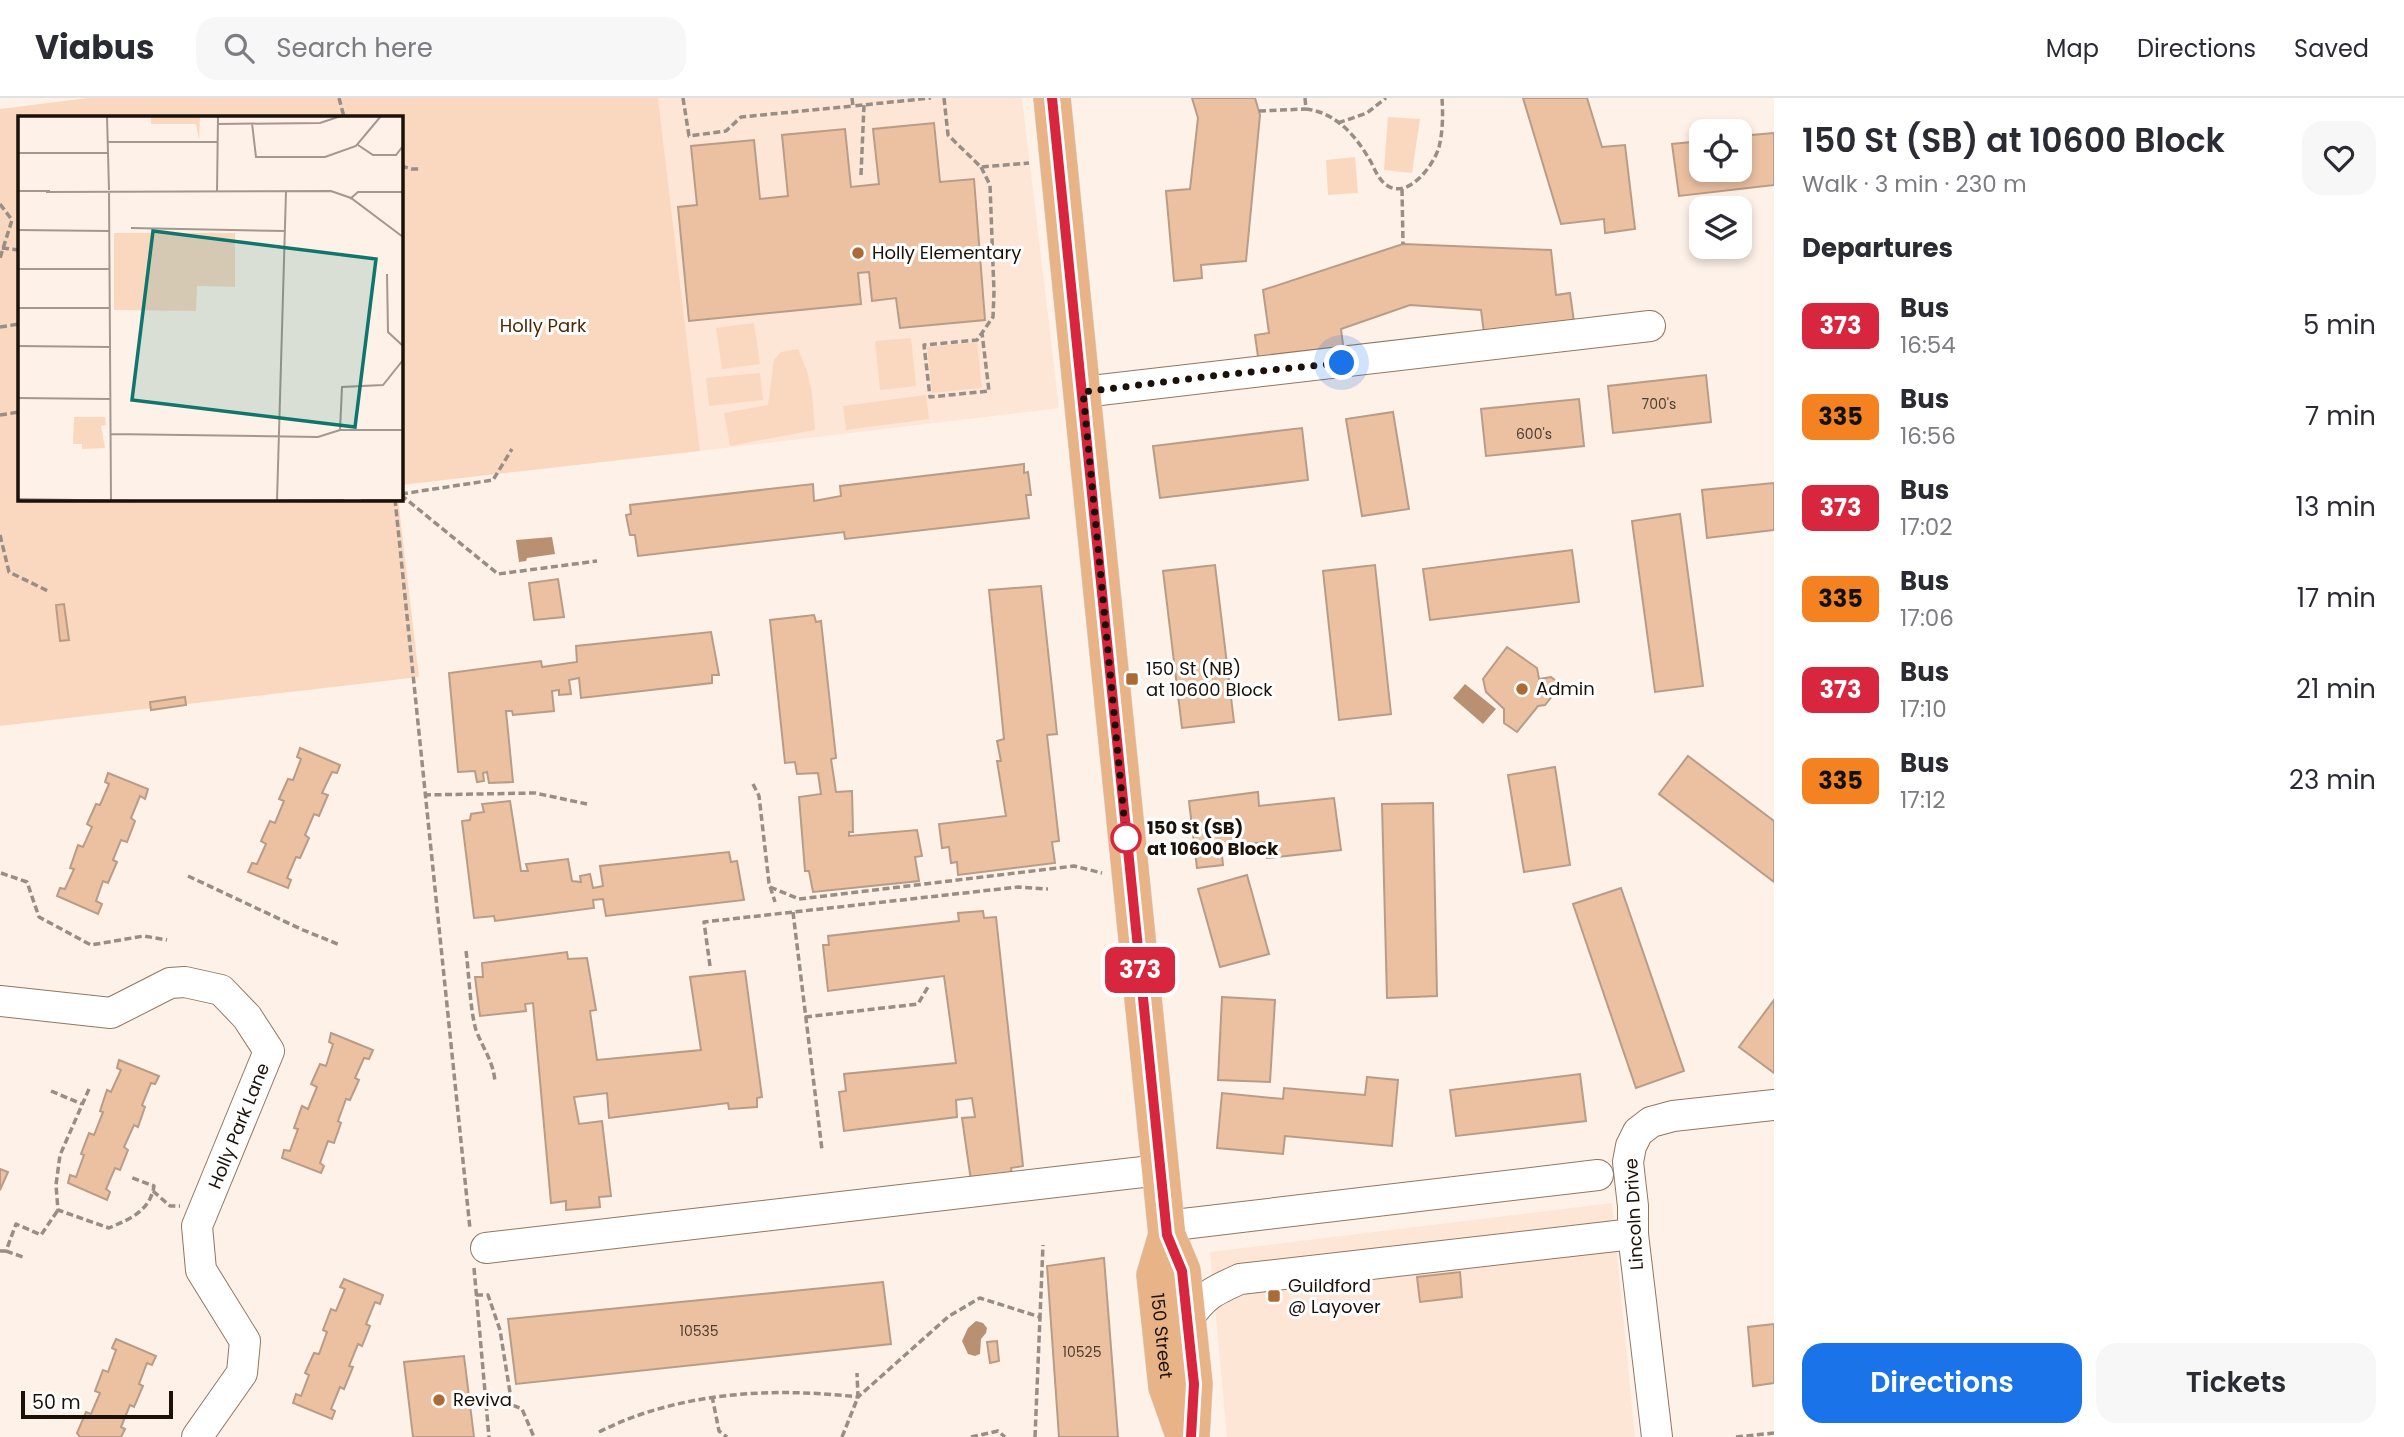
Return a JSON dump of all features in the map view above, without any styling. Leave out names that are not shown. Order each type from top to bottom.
[{"type":"main road","name":"150 Street","points":[[1052,98],[1166,1230],[1182,1271],[1194,1384],[1191,1437]]},
{"type":"main road","name":"150 Street","points":[[1166,1230],[1155,1275],[1167,1387],[1185,1437]]},
{"type":"street","points":[[1083,392],[1650,326]]},
{"type":"street","name":"Holly Park Lane","points":[[0,1002],[111,1013],[170,983],[185,982],[220,990],[247,1017],[269,1051],[197,1226],[201,1270],[245,1341],[242,1373],[197,1437]]},
{"type":"street","name":"Lincoln Drive","points":[[1657,1437],[1633,1234],[1628,1162],[1630,1146],[1637,1132],[1651,1122],[1673,1116],[1774,1105]]},
{"type":"street","points":[[476,1245],[1160,1170]]},
{"type":"street","points":[[1166,1230],[1598,1175]]},
{"type":"street","points":[[1187,1320],[1197,1305],[1210,1293],[1240,1279],[1633,1234]]},
{"type":"path","points":[[339,98],[344,116]]},
{"type":"path","points":[[683,98],[689,136],[726,131],[741,117],[931,98]]},
{"type":"path","points":[[852,98],[853,106]]},
{"type":"path","points":[[944,98],[948,135],[981,167],[990,185],[993,317],[982,332],[977,340],[924,345],[930,397],[989,391],[982,332]]},
{"type":"path","points":[[1305,98],[1307,109]]},
{"type":"path","points":[[1338,122],[1367,113],[1386,98]]},
{"type":"path","points":[[1259,111],[1321,111],[1349,130],[1379,178],[1388,187],[1402,189],[1416,183],[1438,149],[1443,120],[1442,98]]},
{"type":"path","points":[[861,175],[864,105]]},
{"type":"path","points":[[981,167],[1031,163]]},
{"type":"path","points":[[402,166],[420,169]]},
{"type":"path","points":[[1402,189],[1404,244]]},
{"type":"path","points":[[0,204],[12,220],[0,258]]},
{"type":"path","points":[[2,248],[18,250]]},
{"type":"path","points":[[0,327],[18,324]]},
{"type":"path","points":[[0,415],[18,412]]},
{"type":"path","points":[[402,495],[493,480],[512,449]]},
{"type":"path","points":[[402,496],[498,574],[597,561]]},
{"type":"path","points":[[395,500],[424,795],[476,1245],[476,1296],[489,1437]]},
{"type":"path","points":[[0,535],[9,572],[50,592]]},
{"type":"path","points":[[753,784],[759,796],[770,887],[775,902]]},
{"type":"path","points":[[424,795],[535,793],[587,804]]},
{"type":"path","points":[[770,887],[799,899],[1074,866],[1102,873]]},
{"type":"path","points":[[1,873],[27,882],[38,917],[91,945],[144,936],[167,940]]},
{"type":"path","points":[[188,876],[303,930],[340,944]]},
{"type":"path","points":[[710,966],[704,922],[1018,887],[1048,889]]},
{"type":"path","points":[[793,912],[822,1150]]},
{"type":"path","points":[[466,951],[476,1029],[495,1072],[495,1083]]},
{"type":"path","points":[[806,1017],[918,1004],[928,986]]},
{"type":"path","points":[[23,1257],[3,1251],[16,1224],[41,1235],[58,1210],[56,1185],[60,1155],[89,1089]]},
{"type":"path","points":[[51,1091],[82,1104]]},
{"type":"path","points":[[58,1210],[109,1228],[138,1215],[152,1196],[154,1186],[130,1177]]},
{"type":"path","points":[[1035,1437],[1043,1245]]},
{"type":"path","points":[[476,1296],[488,1295],[500,1330],[512,1405],[522,1409],[534,1437]]},
{"type":"path","points":[[599,1432],[624,1419],[712,1396],[814,1392],[858,1398],[949,1316],[980,1298],[1040,1317]]},
{"type":"path","points":[[842,1437],[858,1398],[858,1373]]},
{"type":"path","points":[[712,1396],[719,1431],[727,1437]]},
{"type":"path","points":[[971,1437],[998,1431],[1005,1437]]},
{"type":"path","points":[[1736,1437],[1774,1433]]},
{"type":"shaded area","name":"Holly Elementary","points":[[658,98],[1022,98],[1059,408],[700,451]]},
{"type":"shaded area","points":[[552,537],[555,554],[527,558],[526,561],[519,562],[516,540]]},
{"type":"shaded area","points":[[1465,684],[1496,709],[1483,724],[1453,698]]},
{"type":"shaded area","points":[[1612,1203],[1635,1437],[1227,1437],[1210,1252]]},
{"type":"shaded area","points":[[976,1321],[987,1328],[981,1339],[980,1354],[975,1356],[968,1354],[962,1341],[968,1328]]},
{"type":"green space","name":"Holly Park","points":[[88,98],[658,98],[700,451],[402,485],[402,116],[18,116],[18,500],[398,500],[419,677],[0,726],[0,109]]},
{"type":"green space","points":[[1388,117],[1420,119],[1412,173],[1384,170]]},
{"type":"green space","points":[[1355,157],[1358,193],[1328,195],[1326,160]]},
{"type":"green space","points":[[754,323],[760,364],[722,369],[716,328]]},
{"type":"green space","points":[[911,338],[916,386],[880,390],[875,341]]},
{"type":"green space","points":[[977,342],[982,388],[932,393],[927,347]]},
{"type":"green space","points":[[798,349],[812,392],[815,430],[730,446],[724,413],[768,405],[774,360],[781,352]]},
{"type":"green space","points":[[760,373],[763,400],[709,406],[706,378]]},
{"type":"green space","points":[[926,395],[929,419],[846,430],[843,406]]},
{"type":"building","points":[[1192,98],[1255,98],[1260,115],[1246,261],[1201,265],[1202,278],[1174,281],[1166,191],[1190,189],[1198,118]]},
{"type":"building","points":[[1523,98],[1587,98],[1602,147],[1625,145],[1635,229],[1605,233],[1604,219],[1561,224]]},
{"type":"building","points":[[934,123],[940,182],[974,179],[985,320],[900,328],[896,298],[872,301],[869,272],[858,273],[861,304],[689,321],[678,207],[697,205],[691,146],[754,140],[760,199],[788,196],[782,135],[845,129],[851,187],[879,184],[873,129]]},
{"type":"building","points":[[1774,133],[1774,185],[1679,196],[1672,144],[1689,142],[1689,182],[1752,182],[1752,135]]},
{"type":"building","points":[[1403,244],[1551,250],[1556,295],[1570,293],[1574,322],[1484,333],[1481,310],[1410,305],[1341,329],[1344,352],[1259,364],[1255,335],[1269,333],[1263,290]]},
{"type":"building","points":[[1706,375],[1711,422],[1613,433],[1608,386]]},
{"type":"building","points":[[1579,399],[1584,446],[1486,456],[1481,409]]},
{"type":"building","points":[[1393,412],[1409,509],[1362,516],[1346,419]]},
{"type":"building","points":[[1302,428],[1308,480],[1160,498],[1153,446]]},
{"type":"building","points":[[1024,464],[1024,473],[1028,472],[1031,495],[1026,495],[1029,518],[845,539],[844,532],[638,556],[635,535],[630,535],[626,515],[631,514],[630,505],[813,484],[814,501],[841,496],[840,486]]},
{"type":"building","points":[[1774,483],[1774,530],[1707,538],[1702,490]]},
{"type":"building","points":[[1680,514],[1703,686],[1655,692],[1632,521]]},
{"type":"building","points":[[1572,550],[1579,602],[1430,620],[1423,569]]},
{"type":"building","points":[[1215,565],[1234,722],[1182,728],[1163,571]]},
{"type":"building","points":[[1375,565],[1391,714],[1339,720],[1323,571]]},
{"type":"building","points":[[558,579],[564,617],[534,620],[529,583]]},
{"type":"building","points":[[1041,586],[1057,734],[1047,735],[1059,841],[1052,842],[1055,863],[958,875],[957,862],[951,863],[949,847],[942,848],[939,824],[1006,816],[997,761],[1001,761],[997,741],[1004,739],[989,590]]},
{"type":"building","points":[[64,604],[69,640],[60,641],[56,605]]},
{"type":"building","points":[[814,615],[816,622],[821,621],[836,758],[831,759],[836,792],[852,791],[853,832],[849,832],[849,836],[917,830],[922,856],[915,857],[919,881],[813,892],[809,871],[805,871],[799,797],[821,794],[818,773],[797,774],[795,762],[785,763],[770,620]]},
{"type":"building","points":[[711,632],[719,675],[712,675],[712,683],[581,698],[579,678],[569,680],[571,694],[559,695],[559,690],[552,691],[554,711],[513,715],[512,711],[506,711],[513,782],[489,783],[487,772],[483,773],[484,781],[477,782],[475,771],[458,772],[449,673],[541,661],[542,667],[577,662],[576,646]]},
{"type":"building","name":"Admin","points":[[1507,647],[1537,668],[1539,679],[1551,677],[1561,685],[1545,705],[1538,706],[1517,732],[1504,723],[1504,709],[1486,692],[1483,679]]},
{"type":"building","points":[[185,697],[186,705],[151,710],[150,702]]},
{"type":"building","points":[[300,748],[340,765],[337,773],[332,772],[322,793],[328,795],[319,816],[314,814],[305,835],[309,838],[300,858],[296,857],[287,878],[291,880],[288,888],[248,872],[252,863],[257,864],[266,844],[261,841],[270,821],[275,823],[284,801],[279,799],[288,779],[293,780],[301,759],[297,757]]},
{"type":"building","points":[[1688,756],[1774,821],[1774,882],[1659,794]]},
{"type":"building","points":[[1555,767],[1570,865],[1524,872],[1508,775]]},
{"type":"building","points":[[108,773],[148,789],[145,799],[140,796],[131,818],[135,821],[127,842],[121,840],[113,860],[117,862],[108,883],[103,881],[96,901],[102,904],[98,914],[57,896],[60,888],[65,889],[74,869],[70,868],[78,845],[83,847],[92,827],[87,824],[96,804],[100,805],[109,784],[105,782]]},
{"type":"building","points":[[1258,792],[1259,806],[1334,798],[1341,850],[1267,858],[1265,842],[1221,847],[1223,865],[1197,868],[1189,801]]},
{"type":"building","points":[[510,801],[521,871],[528,871],[526,864],[568,859],[572,881],[581,882],[580,876],[590,874],[593,888],[603,886],[600,866],[729,852],[731,862],[737,861],[744,900],[606,916],[603,899],[593,900],[594,908],[495,921],[494,916],[474,918],[462,821],[470,820],[471,814],[484,812],[482,804]]},
{"type":"building","points":[[1433,803],[1437,996],[1387,998],[1382,804]]},
{"type":"building","points":[[1247,875],[1269,954],[1220,967],[1198,889]]},
{"type":"building","points":[[1621,888],[1684,1071],[1636,1088],[1573,904]]},
{"type":"building","points":[[983,911],[984,918],[996,917],[1023,1166],[1011,1168],[1012,1176],[971,1181],[962,1118],[975,1117],[972,1098],[956,1100],[957,1117],[844,1131],[839,1092],[846,1091],[844,1074],[956,1063],[944,976],[828,991],[823,945],[829,945],[828,936],[959,921],[958,913]]},
{"type":"building","points":[[567,952],[568,959],[587,958],[596,1010],[590,1011],[597,1060],[701,1050],[690,977],[745,971],[762,1097],[757,1098],[757,1107],[729,1109],[728,1103],[609,1118],[607,1093],[574,1097],[579,1124],[602,1121],[611,1196],[599,1197],[600,1207],[566,1210],[566,1201],[551,1203],[533,1003],[525,1004],[526,1011],[480,1016],[475,977],[483,977],[482,963]]},
{"type":"building","points":[[1222,997],[1275,1000],[1270,1082],[1218,1080]]},
{"type":"building","points":[[1774,1000],[1774,1073],[1739,1047]]},
{"type":"building","points":[[331,1033],[373,1050],[369,1059],[364,1058],[355,1078],[359,1080],[350,1100],[346,1099],[334,1143],[328,1141],[320,1163],[324,1166],[321,1173],[282,1158],[284,1150],[290,1151],[302,1106],[308,1109],[317,1087],[311,1084],[320,1064],[326,1066],[333,1044],[329,1042]]},
{"type":"building","points":[[119,1060],[159,1076],[155,1084],[151,1083],[142,1105],[145,1107],[138,1127],[134,1125],[124,1147],[128,1150],[120,1170],[115,1168],[106,1189],[110,1192],[107,1200],[68,1183],[70,1175],[76,1177],[89,1133],[94,1135],[103,1112],[100,1111],[107,1090],[111,1092],[121,1070],[117,1068]]},
{"type":"building","points":[[1580,1074],[1586,1121],[1456,1136],[1450,1090]]},
{"type":"building","points":[[1367,1077],[1398,1080],[1392,1146],[1285,1136],[1283,1154],[1217,1148],[1222,1093],[1283,1099],[1284,1088],[1365,1095]]},
{"type":"building","points":[[0,1169],[8,1172],[0,1190]]},
{"type":"building","points":[[1104,1258],[1118,1437],[1059,1437],[1047,1266]]},
{"type":"building","points":[[1460,1272],[1462,1297],[1420,1302],[1417,1277]]},
{"type":"building","points":[[344,1279],[383,1295],[380,1304],[375,1302],[366,1324],[370,1326],[362,1346],[358,1344],[344,1389],[340,1387],[331,1409],[335,1411],[332,1419],[293,1403],[296,1394],[301,1396],[309,1375],[305,1373],[314,1353],[319,1354],[327,1332],[323,1330],[331,1309],[336,1311],[345,1289],[340,1287]]},
{"type":"building","points":[[883,1282],[891,1344],[516,1384],[508,1319]]},
{"type":"building","points":[[1774,1324],[1774,1383],[1753,1386],[1748,1327]]},
{"type":"building","points":[[116,1339],[156,1356],[152,1365],[147,1363],[139,1384],[143,1386],[134,1407],[130,1405],[121,1427],[125,1429],[121,1437],[80,1437],[77,1433],[86,1412],[91,1414],[100,1393],[95,1391],[103,1370],[108,1372],[116,1350],[112,1348]]},
{"type":"building","points":[[997,1341],[999,1361],[990,1363],[987,1342]]},
{"type":"building","name":"Reviva","points":[[464,1356],[474,1437],[413,1437],[404,1362]]},
{"type":"bus line","name":"373","points":[[1052,98],[1167,1235],[1182,1271],[1194,1384],[1191,1437]]},
{"type":"place","name":"Holly Elementary","points":[[858,253]]},
{"type":"place","name":"150 St (NB) at 10600 Block","points":[[1132,679]]},
{"type":"place","name":"Admin","points":[[1522,689]]},
{"type":"place","name":"150 St (SB) at 10600 Block","points":[[1126,838]]},
{"type":"place","name":"Guildford @ Layover","points":[[1274,1296]]},
{"type":"place","name":"Reviva","points":[[439,1400]]},
{"type":"route","points":[[1126,838],[1083,392],[1342,363]]}]
